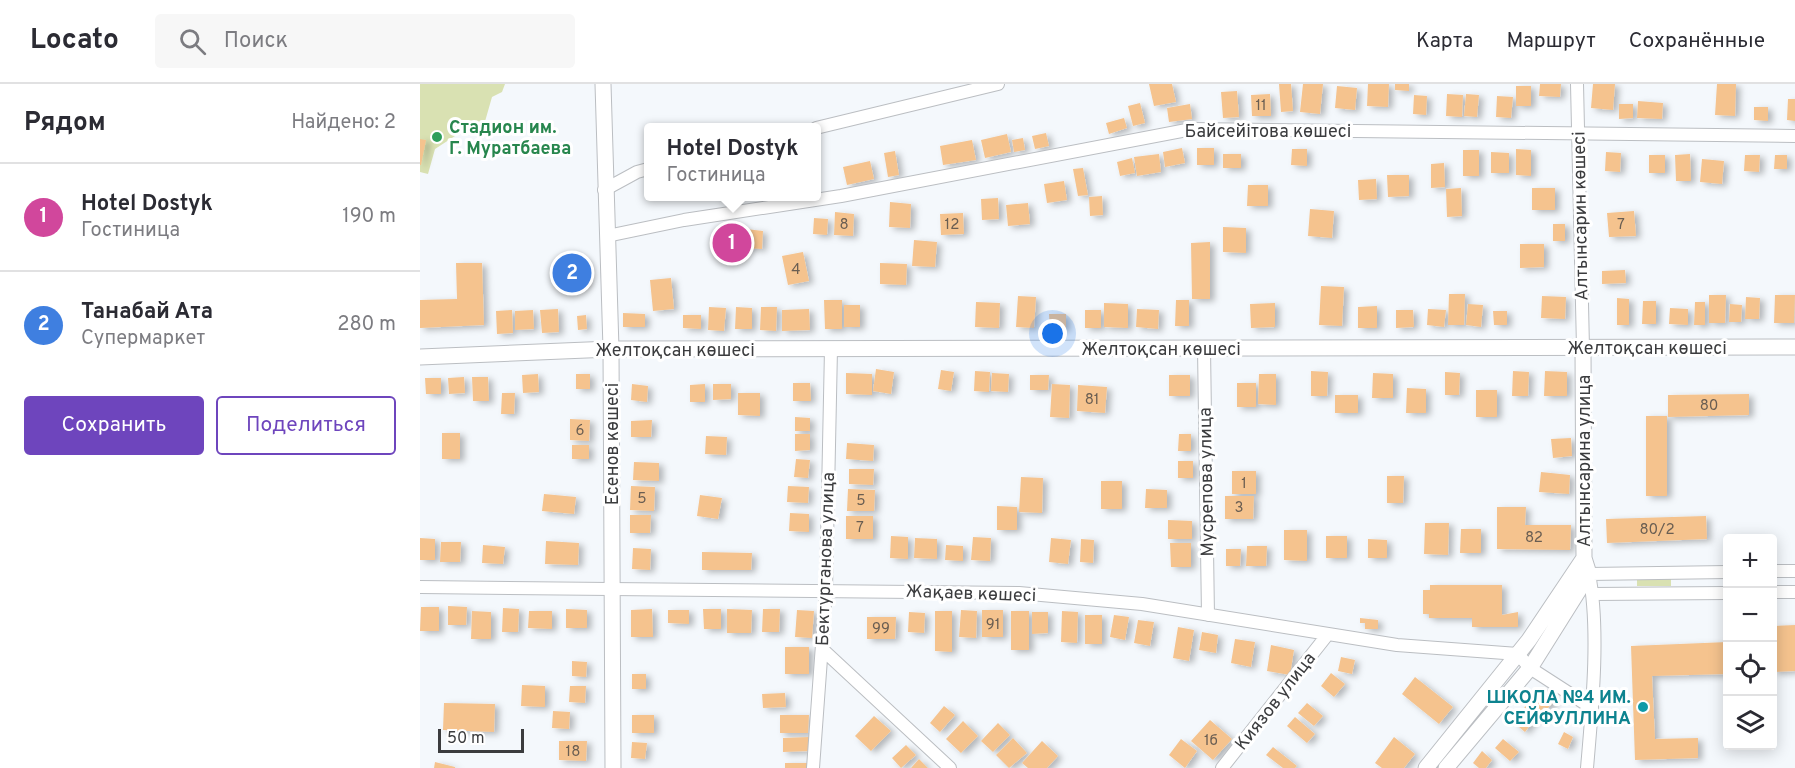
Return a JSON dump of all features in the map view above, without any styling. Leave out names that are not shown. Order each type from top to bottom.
[{"type":"street","name":"Есенов көшесі","points":[[603,84],[604,190],[611,349],[613,768]]},
{"type":"street","points":[[821,127],[998,84]]},
{"type":"street","name":"Алтынсарин көшесі","points":[[1577,84],[1583,348]]},
{"type":"street","name":"Байсейітова көшесі","points":[[821,199],[1192,129],[1795,136]]},
{"type":"street","points":[[604,190],[644,170]]},
{"type":"street","name":"Байсейітова көшесі","points":[[607,236],[684,220],[808,201]]},
{"type":"street","name":"Желтоқсан көшесі","points":[[420,357],[611,349],[1795,347]]},
{"type":"street","name":"Алтынсарина улица","points":[[1583,348],[1584,558],[1589,574]]},
{"type":"street","name":"Бектурганова улица","points":[[813,768],[826,590],[831,349]]},
{"type":"street","name":"Мусрепова улица","points":[[1204,349],[1208,615]]},
{"type":"street","points":[[1426,768],[1518,654],[1584,558]]},
{"type":"street","points":[[1777,571],[1795,571]]},
{"type":"street","points":[[1589,574],[1723,572]]},
{"type":"street","points":[[1587,768],[1592,708],[1593,594],[1589,574]]},
{"type":"street","points":[[1446,768],[1530,668],[1589,574]]},
{"type":"street","name":"Жақаев көшесі","points":[[420,587],[1019,592],[1142,604],[1397,645],[1518,654]]},
{"type":"street","points":[[1777,592],[1795,592]]},
{"type":"street","points":[[1593,594],[1723,593]]},
{"type":"street","name":"Киязов улица","points":[[1222,768],[1328,634]]},
{"type":"street","points":[[822,649],[950,768]]},
{"type":"street","points":[[1518,654],[1530,668],[1592,708]]},
{"type":"green space","name":"Стадион им. Г. Муратбаева","points":[[420,84],[505,84],[502,92],[492,97],[484,125],[475,123],[435,149],[428,174],[420,172]]},
{"type":"green space","points":[[1671,577],[1671,586],[1637,586],[1637,578]]},
{"type":"building","points":[[1149,84],[1172,84],[1176,102],[1154,106]]},
{"type":"building","points":[[1279,84],[1291,84],[1293,111],[1281,112]]},
{"type":"building","points":[[1303,84],[1323,84],[1320,114],[1300,112]]},
{"type":"building","points":[[1368,84],[1389,84],[1388,107],[1367,106]]},
{"type":"building","points":[[1395,84],[1409,84],[1409,91],[1395,90]]},
{"type":"building","points":[[1540,84],[1561,84],[1560,97],[1539,96]]},
{"type":"building","points":[[1593,84],[1615,84],[1613,110],[1591,108]]},
{"type":"building","points":[[1717,84],[1736,84],[1735,116],[1715,115]]},
{"type":"building","points":[[1337,86],[1357,88],[1355,110],[1335,108]]},
{"type":"building","points":[[1516,86],[1531,86],[1531,106],[1516,106]]},
{"type":"building","points":[[1237,91],[1239,117],[1223,118],[1221,92]]},
{"type":"building","points":[[1270,94],[1271,116],[1252,116],[1251,95]]},
{"type":"building","points":[[1447,94],[1463,95],[1462,117],[1446,116]]},
{"type":"building","points":[[1466,94],[1479,95],[1477,117],[1464,116]]},
{"type":"building","points":[[1414,95],[1427,96],[1426,115],[1413,114]]},
{"type":"building","points":[[1497,96],[1513,97],[1511,118],[1496,117]]},
{"type":"building","points":[[1788,99],[1795,99],[1795,121],[1787,120]]},
{"type":"building","points":[[1638,101],[1663,103],[1662,119],[1637,118]]},
{"type":"building","points":[[1140,103],[1145,123],[1133,126],[1128,106]]},
{"type":"building","points":[[1190,104],[1192,119],[1169,122],[1167,108]]},
{"type":"building","points":[[1619,104],[1633,104],[1633,118],[1619,119]]},
{"type":"building","points":[[1754,107],[1768,107],[1768,121],[1754,120]]},
{"type":"building","points":[[1124,118],[1127,128],[1109,134],[1106,123]]},
{"type":"building","points":[[1046,133],[1049,146],[1035,149],[1032,136]]},
{"type":"building","points":[[1007,134],[1011,152],[985,158],[981,140]]},
{"type":"building","points":[[1023,138],[1025,150],[1014,152],[1012,140]]},
{"type":"building","points":[[420,139],[426,140],[421,165],[420,165]]},
{"type":"building","points":[[972,140],[976,160],[943,165],[940,146]]},
{"type":"building","points":[[1182,148],[1185,163],[1165,167],[1163,152]]},
{"type":"building","points":[[1197,148],[1214,148],[1214,165],[1197,165]]},
{"type":"building","points":[[1292,149],[1307,149],[1307,166],[1291,165]]},
{"type":"building","points":[[1516,149],[1531,150],[1531,176],[1516,175]]},
{"type":"building","points":[[1463,150],[1479,150],[1479,176],[1463,176]]},
{"type":"building","points":[[895,151],[899,175],[888,177],[884,153]]},
{"type":"building","points":[[1491,152],[1509,153],[1509,173],[1491,173]]},
{"type":"building","points":[[1606,152],[1621,153],[1620,172],[1605,171]]},
{"type":"building","points":[[1159,154],[1161,172],[1137,176],[1134,157]]},
{"type":"building","points":[[1223,154],[1241,154],[1241,168],[1223,168]]},
{"type":"building","points":[[1690,154],[1691,181],[1676,181],[1675,155]]},
{"type":"building","points":[[1649,155],[1665,155],[1665,173],[1649,173]]},
{"type":"building","points":[[1745,155],[1760,155],[1759,172],[1744,171]]},
{"type":"building","points":[[1775,155],[1787,155],[1787,169],[1774,169]]},
{"type":"building","points":[[1132,158],[1135,173],[1120,176],[1117,162]]},
{"type":"building","points":[[1702,159],[1724,161],[1722,184],[1700,182]]},
{"type":"building","points":[[870,161],[874,179],[847,185],[843,167]]},
{"type":"building","points":[[1444,163],[1445,187],[1431,188],[1431,164]]},
{"type":"building","points":[[1083,168],[1088,195],[1078,196],[1073,169]]},
{"type":"building","points":[[1387,175],[1409,175],[1409,196],[1388,197]]},
{"type":"building","points":[[1376,179],[1377,199],[1359,200],[1358,180]]},
{"type":"building","points":[[1064,181],[1067,200],[1047,203],[1044,184]]},
{"type":"building","points":[[1248,185],[1268,185],[1268,206],[1247,206]]},
{"type":"building","points":[[1461,188],[1462,216],[1447,217],[1446,189]]},
{"type":"building","points":[[1532,188],[1555,188],[1555,210],[1532,210]]},
{"type":"building","points":[[1102,196],[1103,215],[1090,216],[1089,197]]},
{"type":"building","points":[[998,198],[999,219],[982,220],[981,199]]},
{"type":"building","points":[[890,202],[911,204],[910,228],[889,227]]},
{"type":"building","points":[[1028,203],[1030,224],[1008,226],[1006,205]]},
{"type":"building","points":[[1310,209],[1334,211],[1332,238],[1308,236]]},
{"type":"building","points":[[1634,211],[1636,236],[1609,237],[1607,213]]},
{"type":"building","points":[[835,212],[854,214],[853,236],[834,235]]},
{"type":"building","points":[[963,213],[964,234],[941,235],[940,214]]},
{"type":"building","points":[[814,218],[828,219],[827,235],[813,234]]},
{"type":"building","points":[[1553,224],[1565,224],[1565,241],[1553,241]]},
{"type":"building","points":[[1223,227],[1246,228],[1246,253],[1223,252]]},
{"type":"building","points":[[746,229],[763,231],[762,249],[745,248]]},
{"type":"building","points":[[914,240],[937,242],[935,267],[912,266]]},
{"type":"building","points":[[1210,242],[1210,299],[1192,299],[1191,243]]},
{"type":"building","points":[[1520,244],[1544,244],[1544,267],[1520,268]]},
{"type":"building","points":[[803,252],[809,281],[788,285],[782,256]]},
{"type":"building","points":[[585,260],[586,284],[559,285],[557,261]]},
{"type":"building","points":[[456,263],[482,263],[484,325],[420,328],[420,300],[457,299]]},
{"type":"building","points":[[880,263],[907,264],[906,285],[880,284]]},
{"type":"building","points":[[1625,270],[1626,283],[1602,284],[1602,271]]},
{"type":"building","points":[[671,278],[674,309],[653,311],[650,280]]},
{"type":"building","points":[[1321,286],[1344,287],[1342,326],[1319,325]]},
{"type":"building","points":[[1449,294],[1465,294],[1464,325],[1448,325]]},
{"type":"building","points":[[1709,295],[1726,295],[1725,323],[1709,323]]},
{"type":"building","points":[[1775,295],[1795,295],[1794,323],[1774,323]]},
{"type":"building","points":[[1018,296],[1036,297],[1034,328],[1016,327]]},
{"type":"building","points":[[1542,296],[1566,297],[1565,319],[1541,318]]},
{"type":"building","points":[[1746,297],[1760,298],[1759,319],[1745,319]]},
{"type":"building","points":[[1617,298],[1629,299],[1629,325],[1617,325]]},
{"type":"building","points":[[824,300],[842,300],[842,329],[825,329]]},
{"type":"building","points":[[1176,300],[1189,300],[1189,326],[1175,326]]},
{"type":"building","points":[[1643,301],[1656,301],[1656,324],[1642,324]]},
{"type":"building","points":[[976,302],[1000,303],[999,328],[975,327]]},
{"type":"building","points":[[1695,302],[1705,302],[1705,325],[1694,325]]},
{"type":"building","points":[[1104,303],[1128,304],[1128,328],[1104,327]]},
{"type":"building","points":[[1275,303],[1275,327],[1251,328],[1250,304]]},
{"type":"building","points":[[1468,304],[1483,305],[1481,327],[1466,325]]},
{"type":"building","points":[[1730,304],[1742,305],[1741,322],[1729,322]]},
{"type":"building","points":[[844,305],[860,305],[860,327],[844,327]]},
{"type":"building","points":[[1377,306],[1377,328],[1358,328],[1358,307]]},
{"type":"building","points":[[709,307],[726,308],[724,331],[708,330]]},
{"type":"building","points":[[736,307],[752,308],[752,329],[735,329]]},
{"type":"building","points":[[761,307],[777,307],[776,331],[760,330]]},
{"type":"building","points":[[1670,308],[1688,309],[1688,325],[1669,324]]},
{"type":"building","points":[[558,309],[559,332],[542,333],[540,310]]},
{"type":"building","points":[[809,309],[810,330],[782,331],[782,310]]},
{"type":"building","points":[[1137,309],[1159,310],[1158,329],[1136,327]]},
{"type":"building","points":[[1428,309],[1446,310],[1444,327],[1427,325]]},
{"type":"building","points":[[512,310],[513,333],[497,334],[496,311]]},
{"type":"building","points":[[533,310],[534,329],[515,330],[515,311]]},
{"type":"building","points":[[1085,310],[1101,310],[1101,328],[1085,328]]},
{"type":"building","points":[[1396,310],[1413,310],[1414,327],[1396,328]]},
{"type":"building","points":[[1493,311],[1507,311],[1507,325],[1494,325]]},
{"type":"building","points":[[623,313],[645,314],[645,327],[623,327]]},
{"type":"building","points":[[1049,314],[1066,314],[1066,329],[1050,330]]},
{"type":"building","points":[[586,315],[587,329],[578,330],[577,316]]},
{"type":"building","points":[[683,315],[701,315],[701,329],[683,328]]},
{"type":"building","points":[[876,369],[894,372],[891,394],[873,391]]},
{"type":"building","points":[[941,370],[954,372],[951,391],[938,389]]},
{"type":"building","points":[[975,371],[990,372],[989,392],[974,391]]},
{"type":"building","points":[[1311,371],[1328,372],[1327,396],[1311,396]]},
{"type":"building","points":[[1513,371],[1529,372],[1528,396],[1512,396]]},
{"type":"building","points":[[1545,371],[1567,372],[1567,396],[1544,396]]},
{"type":"building","points":[[1445,372],[1460,373],[1459,395],[1445,395]]},
{"type":"building","points":[[846,373],[872,374],[872,395],[846,394]]},
{"type":"building","points":[[992,373],[1009,374],[1008,392],[991,391]]},
{"type":"building","points":[[1373,373],[1393,374],[1393,398],[1372,398]]},
{"type":"building","points":[[538,374],[539,392],[523,393],[522,375]]},
{"type":"building","points":[[576,374],[590,374],[590,389],[576,389]]},
{"type":"building","points":[[1259,374],[1276,374],[1276,405],[1258,404]]},
{"type":"building","points":[[1030,375],[1049,375],[1048,390],[1030,390]]},
{"type":"building","points":[[1169,375],[1190,375],[1190,396],[1169,396]]},
{"type":"building","points":[[464,377],[465,393],[449,394],[448,378]]},
{"type":"building","points":[[472,377],[488,377],[489,401],[473,401]]},
{"type":"building","points":[[425,378],[441,378],[441,394],[426,394]]},
{"type":"building","points":[[793,383],[810,383],[811,401],[793,401]]},
{"type":"building","points":[[1237,383],[1256,383],[1256,407],[1237,407]]},
{"type":"building","points":[[632,384],[648,386],[647,402],[631,400]]},
{"type":"building","points":[[705,384],[705,402],[690,402],[690,385]]},
{"type":"building","points":[[713,384],[731,384],[731,399],[713,400]]},
{"type":"building","points":[[1052,384],[1070,385],[1069,418],[1050,417]]},
{"type":"building","points":[[1078,385],[1107,387],[1105,413],[1077,411]]},
{"type":"building","points":[[1407,388],[1426,389],[1426,413],[1406,413]]},
{"type":"building","points":[[1476,390],[1497,390],[1497,417],[1476,417]]},
{"type":"building","points":[[502,393],[515,393],[514,414],[501,414]]},
{"type":"building","points":[[738,393],[760,393],[760,416],[738,415]]},
{"type":"building","points":[[1749,394],[1749,415],[1668,417],[1668,395]]},
{"type":"building","points":[[1335,395],[1358,395],[1358,413],[1335,413]]},
{"type":"building","points":[[1646,416],[1667,416],[1667,496],[1646,496]]},
{"type":"building","points":[[795,417],[810,418],[810,431],[795,431]]},
{"type":"building","points":[[570,419],[590,420],[589,441],[570,440]]},
{"type":"building","points":[[652,420],[651,437],[631,437],[631,421]]},
{"type":"building","points":[[442,433],[460,433],[460,459],[442,459]]},
{"type":"building","points":[[795,434],[810,434],[810,450],[795,451]]},
{"type":"building","points":[[1179,434],[1191,434],[1191,451],[1178,451]]},
{"type":"building","points":[[706,436],[727,437],[726,455],[705,454]]},
{"type":"building","points":[[1571,438],[1572,456],[1553,458],[1551,439]]},
{"type":"building","points":[[847,443],[874,445],[873,461],[846,459]]},
{"type":"building","points":[[572,445],[589,445],[589,459],[572,459]]},
{"type":"building","points":[[796,459],[810,460],[808,478],[794,477]]},
{"type":"building","points":[[1178,461],[1193,461],[1193,478],[1178,478]]},
{"type":"building","points":[[634,462],[659,463],[659,481],[633,480]]},
{"type":"building","points":[[849,469],[874,469],[873,485],[849,484]]},
{"type":"building","points":[[1232,471],[1256,471],[1256,494],[1232,494]]},
{"type":"building","points":[[1541,472],[1570,475],[1569,494],[1539,492]]},
{"type":"building","points":[[1387,476],[1404,476],[1403,503],[1387,503]]},
{"type":"building","points":[[1021,477],[1043,478],[1042,513],[1019,512]]},
{"type":"building","points":[[1101,481],[1122,481],[1122,509],[1101,509]]},
{"type":"building","points":[[631,486],[655,487],[654,511],[630,510]]},
{"type":"building","points":[[788,486],[809,487],[808,503],[787,502]]},
{"type":"building","points":[[848,489],[875,490],[874,511],[847,511]]},
{"type":"building","points":[[1146,489],[1167,490],[1167,508],[1145,508]]},
{"type":"building","points":[[544,494],[576,497],[574,514],[542,511]]},
{"type":"building","points":[[700,495],[722,498],[718,519],[697,516]]},
{"type":"building","points":[[1225,496],[1254,496],[1253,519],[1225,519]]},
{"type":"building","points":[[997,506],[1017,507],[1017,530],[997,530]]},
{"type":"building","points":[[1497,507],[1526,507],[1525,525],[1571,525],[1570,550],[1497,549]]},
{"type":"building","points":[[790,513],[809,514],[809,532],[789,531]]},
{"type":"building","points":[[630,515],[651,515],[650,533],[630,533]]},
{"type":"building","points":[[846,516],[873,516],[873,539],[846,539]]},
{"type":"building","points":[[1706,516],[1707,539],[1607,543],[1606,519]]},
{"type":"building","points":[[1168,520],[1192,521],[1192,539],[1168,539]]},
{"type":"building","points":[[1425,523],[1449,523],[1448,555],[1424,554]]},
{"type":"building","points":[[1461,529],[1481,529],[1481,553],[1460,553]]},
{"type":"building","points":[[1284,530],[1307,530],[1307,561],[1284,560]]},
{"type":"building","points":[[891,536],[908,537],[908,559],[890,558]]},
{"type":"building","points":[[1326,536],[1347,536],[1347,558],[1326,558]]},
{"type":"building","points":[[973,537],[991,538],[990,561],[971,560]]},
{"type":"building","points":[[420,538],[435,539],[435,560],[420,560]]},
{"type":"building","points":[[915,538],[937,539],[937,559],[914,558]]},
{"type":"building","points":[[1051,538],[1071,540],[1068,564],[1049,562]]},
{"type":"building","points":[[1081,539],[1094,540],[1093,563],[1080,562]]},
{"type":"building","points":[[1368,539],[1387,540],[1387,558],[1368,558]]},
{"type":"building","points":[[546,541],[579,543],[578,565],[545,564]]},
{"type":"building","points":[[441,542],[461,542],[460,562],[440,562]]},
{"type":"building","points":[[1170,543],[1191,543],[1191,567],[1171,567]]},
{"type":"building","points":[[483,545],[505,547],[503,564],[482,563]]},
{"type":"building","points":[[946,545],[963,546],[963,561],[945,560]]},
{"type":"building","points":[[1247,546],[1267,546],[1266,566],[1246,566]]},
{"type":"building","points":[[633,548],[651,549],[650,570],[632,569]]},
{"type":"building","points":[[1226,549],[1241,549],[1240,566],[1226,566]]},
{"type":"building","points":[[702,552],[752,553],[751,570],[702,570]]},
{"type":"building","points":[[1430,585],[1502,585],[1502,615],[1518,612],[1518,627],[1472,627],[1472,618],[1429,618],[1429,614],[1423,614],[1423,590],[1430,590]]},
{"type":"building","points":[[448,606],[467,607],[466,625],[448,625]]},
{"type":"building","points":[[421,607],[439,607],[439,631],[420,631]]},
{"type":"building","points":[[503,608],[519,609],[518,632],[502,632]]},
{"type":"building","points":[[566,609],[587,610],[587,628],[566,628]]},
{"type":"building","points":[[652,609],[653,637],[631,637],[631,610]]},
{"type":"building","points":[[703,609],[721,609],[721,629],[704,629]]},
{"type":"building","points":[[727,609],[752,610],[751,633],[727,633]]},
{"type":"building","points":[[763,609],[780,609],[779,632],[762,632]]},
{"type":"building","points":[[668,610],[689,610],[689,624],[668,623]]},
{"type":"building","points":[[797,610],[814,611],[812,638],[795,637]]},
{"type":"building","points":[[961,610],[977,611],[976,638],[959,637]]},
{"type":"building","points":[[982,610],[1003,610],[1003,637],[982,637]]},
{"type":"building","points":[[472,611],[491,612],[491,639],[471,639]]},
{"type":"building","points":[[529,611],[552,611],[552,629],[528,628]]},
{"type":"building","points":[[935,611],[952,611],[952,652],[935,651]]},
{"type":"building","points":[[1011,611],[1029,611],[1029,650],[1011,650]]},
{"type":"building","points":[[1062,611],[1078,612],[1077,643],[1061,642]]},
{"type":"building","points":[[909,612],[925,613],[924,633],[908,632]]},
{"type":"building","points":[[1032,612],[1048,612],[1048,633],[1032,634]]},
{"type":"building","points":[[1085,615],[1102,615],[1102,644],[1085,644]]},
{"type":"building","points":[[1114,615],[1129,617],[1125,640],[1110,637]]},
{"type":"building","points":[[867,617],[896,617],[895,639],[867,639]]},
{"type":"building","points":[[1360,618],[1378,620],[1378,629],[1365,629],[1365,623],[1360,623]]},
{"type":"building","points":[[1138,620],[1154,622],[1150,646],[1134,643]]},
{"type":"building","points":[[1795,625],[1795,671],[1777,672],[1777,626]]},
{"type":"building","points":[[1178,627],[1194,630],[1189,661],[1173,658]]},
{"type":"building","points":[[1202,632],[1218,635],[1216,653],[1199,650]]},
{"type":"building","points":[[1235,639],[1255,642],[1251,667],[1231,663]]},
{"type":"building","name":"ШКОЛА №4 ИМ. СЕЙФУЛЛИНА","points":[[1723,642],[1723,674],[1652,676],[1655,739],[1698,738],[1698,758],[1635,760],[1631,646]]},
{"type":"building","points":[[1271,645],[1294,650],[1290,675],[1267,671]]},
{"type":"building","points":[[785,647],[809,647],[809,674],[785,674]]},
{"type":"building","points":[[1341,657],[1355,660],[1352,674],[1338,671]]},
{"type":"building","points":[[572,661],[587,662],[586,677],[572,676]]},
{"type":"building","points":[[1331,673],[1345,684],[1334,697],[1321,686]]},
{"type":"building","points":[[632,674],[646,674],[646,689],[632,689]]},
{"type":"building","points":[[1415,677],[1453,707],[1439,724],[1402,694]]},
{"type":"building","points":[[522,685],[545,686],[545,707],[521,706]]},
{"type":"building","points":[[570,686],[586,686],[585,703],[569,702]]},
{"type":"building","points":[[1541,687],[1556,699],[1547,709],[1544,707],[1525,732],[1513,722]]},
{"type":"building","points":[[785,693],[786,707],[763,708],[762,694]]},
{"type":"building","points":[[444,703],[495,704],[494,732],[443,730]]},
{"type":"building","points":[[1307,703],[1323,716],[1314,726],[1298,713]]},
{"type":"building","points":[[944,706],[955,715],[940,732],[930,723]]},
{"type":"building","points":[[553,711],[570,712],[569,729],[552,728]]},
{"type":"building","points":[[632,715],[654,715],[654,733],[632,733]]},
{"type":"building","points":[[780,715],[809,715],[808,733],[780,733]]},
{"type":"building","points":[[874,716],[891,731],[871,751],[855,736]]},
{"type":"building","points":[[1295,717],[1315,734],[1307,743],[1287,726]]},
{"type":"building","points":[[1210,720],[1232,739],[1213,760],[1191,741]]},
{"type":"building","points":[[963,721],[978,736],[961,753],[946,739]]},
{"type":"building","points":[[998,723],[1010,735],[993,752],[981,741]]},
{"type":"building","points":[[1564,732],[1573,737],[1568,749],[1558,744]]},
{"type":"building","points":[[809,737],[809,751],[783,752],[783,738]]},
{"type":"building","points":[[1394,737],[1415,754],[1404,768],[1382,768],[1375,763]]},
{"type":"building","points":[[1013,738],[1027,753],[1009,768],[996,755]]},
{"type":"building","points":[[1181,739],[1197,751],[1185,768],[1169,755]]},
{"type":"building","points":[[1503,739],[1519,752],[1510,761],[1495,748]]},
{"type":"building","points":[[559,741],[587,741],[586,761],[559,760]]},
{"type":"building","points":[[1042,741],[1058,756],[1047,768],[1028,768],[1022,763]]},
{"type":"building","points":[[632,742],[647,743],[645,759],[631,758]]},
{"type":"building","points":[[906,745],[916,755],[901,768],[892,758]]},
{"type":"building","points":[[1273,747],[1297,766],[1283,768],[1266,755]]},
{"type":"building","points":[[1482,751],[1492,760],[1486,768],[1479,768],[1473,763]]},
{"type":"building","points":[[919,759],[928,768],[911,768]]},
{"type":"building","points":[[435,762],[455,767],[455,768],[434,768]]},
{"type":"building","points":[[785,763],[810,763],[810,768],[785,768]]},
{"type":"place","name":"Стадион им. Г. Муратбаева","points":[[437,137]]},
{"type":"place","name":"Hotel Dostyk","points":[[732,243]]},
{"type":"place","name":"Танабай Ата","points":[[572,273]]},
{"type":"place","name":"ШКОЛА №4 ИМ. СЕЙФУЛЛИНА","points":[[1643,707]]}]
